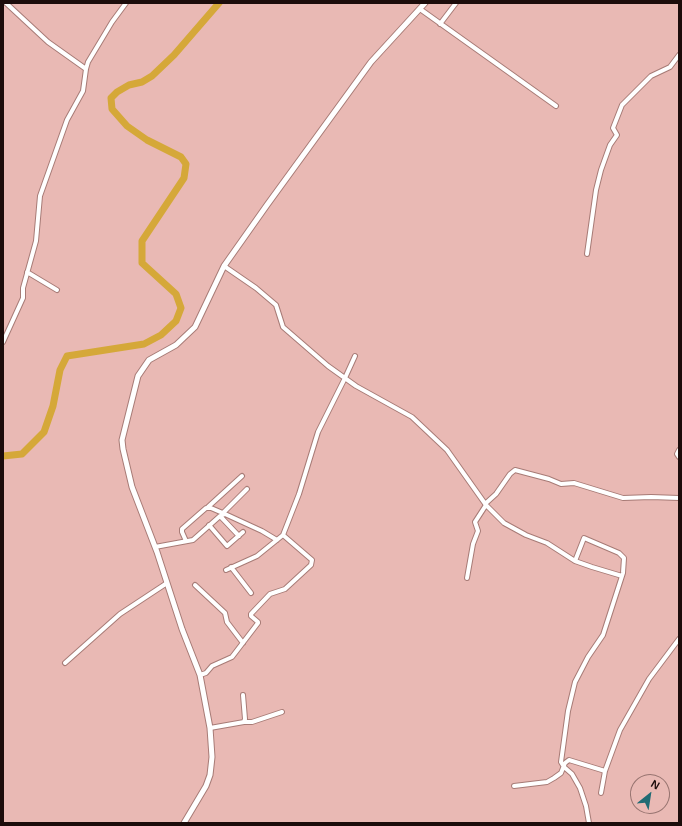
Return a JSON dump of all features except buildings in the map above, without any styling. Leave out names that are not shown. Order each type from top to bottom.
[{"type":"street","points":[[6,3],[48,42],[86,68]]},
{"type":"street","points":[[3,342],[23,298],[23,288],[36,241],[40,196],[67,120],[83,91],[88,62],[112,22],[126,3]]},
{"type":"street","points":[[184,823],[206,786],[210,775],[212,757],[210,728],[200,675],[182,629],[155,547],[132,487],[123,449],[122,440],[138,376],[149,360],[176,346],[195,327],[224,266],[371,62],[425,3]]},
{"type":"street","points":[[440,24],[456,3]]},
{"type":"street","points":[[420,9],[556,106]]},
{"type":"street","points":[[587,254],[596,190],[610,145],[616,135],[613,128],[622,105],[651,76],[670,67],[679,55]]},
{"type":"street","points":[[224,266],[245,280],[276,305],[281,324],[285,330],[345,378],[412,417],[447,450],[485,504],[504,523],[547,544],[575,561],[622,576]]},
{"type":"street","points":[[27,272],[57,290]]},
{"type":"street","points":[[226,570],[257,556],[283,535],[299,494],[318,432],[355,356]]},
{"type":"street","points":[[679,450],[677,454],[679,457]]},
{"type":"street","points":[[467,578],[473,544],[478,531],[475,522],[485,504],[496,494],[510,474],[515,470],[561,484],[574,483],[623,498],[679,498]]},
{"type":"street","points":[[186,541],[182,529],[208,508],[242,476]]},
{"type":"street","points":[[155,547],[194,539],[223,514],[247,489]]},
{"type":"street","points":[[208,508],[262,531],[277,540]]},
{"type":"street","points":[[223,514],[239,536]]},
{"type":"street","points":[[210,525],[226,546],[228,546],[243,532]]},
{"type":"street","points":[[200,675],[206,673],[212,666],[232,657],[258,623],[251,616],[251,614],[270,594],[286,589],[313,562],[283,535]]},
{"type":"street","points":[[575,561],[584,538],[622,555],[624,560],[622,576],[603,635],[588,657],[575,682],[567,718],[561,762],[572,774],[580,788],[586,806],[589,823]]},
{"type":"street","points":[[231,568],[251,593]]},
{"type":"street","points":[[66,663],[120,614],[167,583]]},
{"type":"street","points":[[195,585],[225,613],[227,622],[243,643]]},
{"type":"street","points":[[602,793],[605,771],[620,730],[653,674],[679,639]]},
{"type":"street","points":[[243,695],[245,719],[243,722]]},
{"type":"street","points":[[210,728],[243,722],[252,722],[282,712]]},
{"type":"street","points":[[514,786],[547,782],[561,773],[566,761],[570,760],[605,771]]},
{"type":"waterway","points":[[3,456],[22,454],[44,432],[53,406],[60,370],[67,356],[144,344],[161,335],[176,321],[181,308],[176,294],[142,263],[142,241],[184,178],[186,164],[181,157],[147,140],[127,126],[112,109],[111,98],[117,92],[129,85],[142,82],[152,76],[174,55],[219,3]]}]
